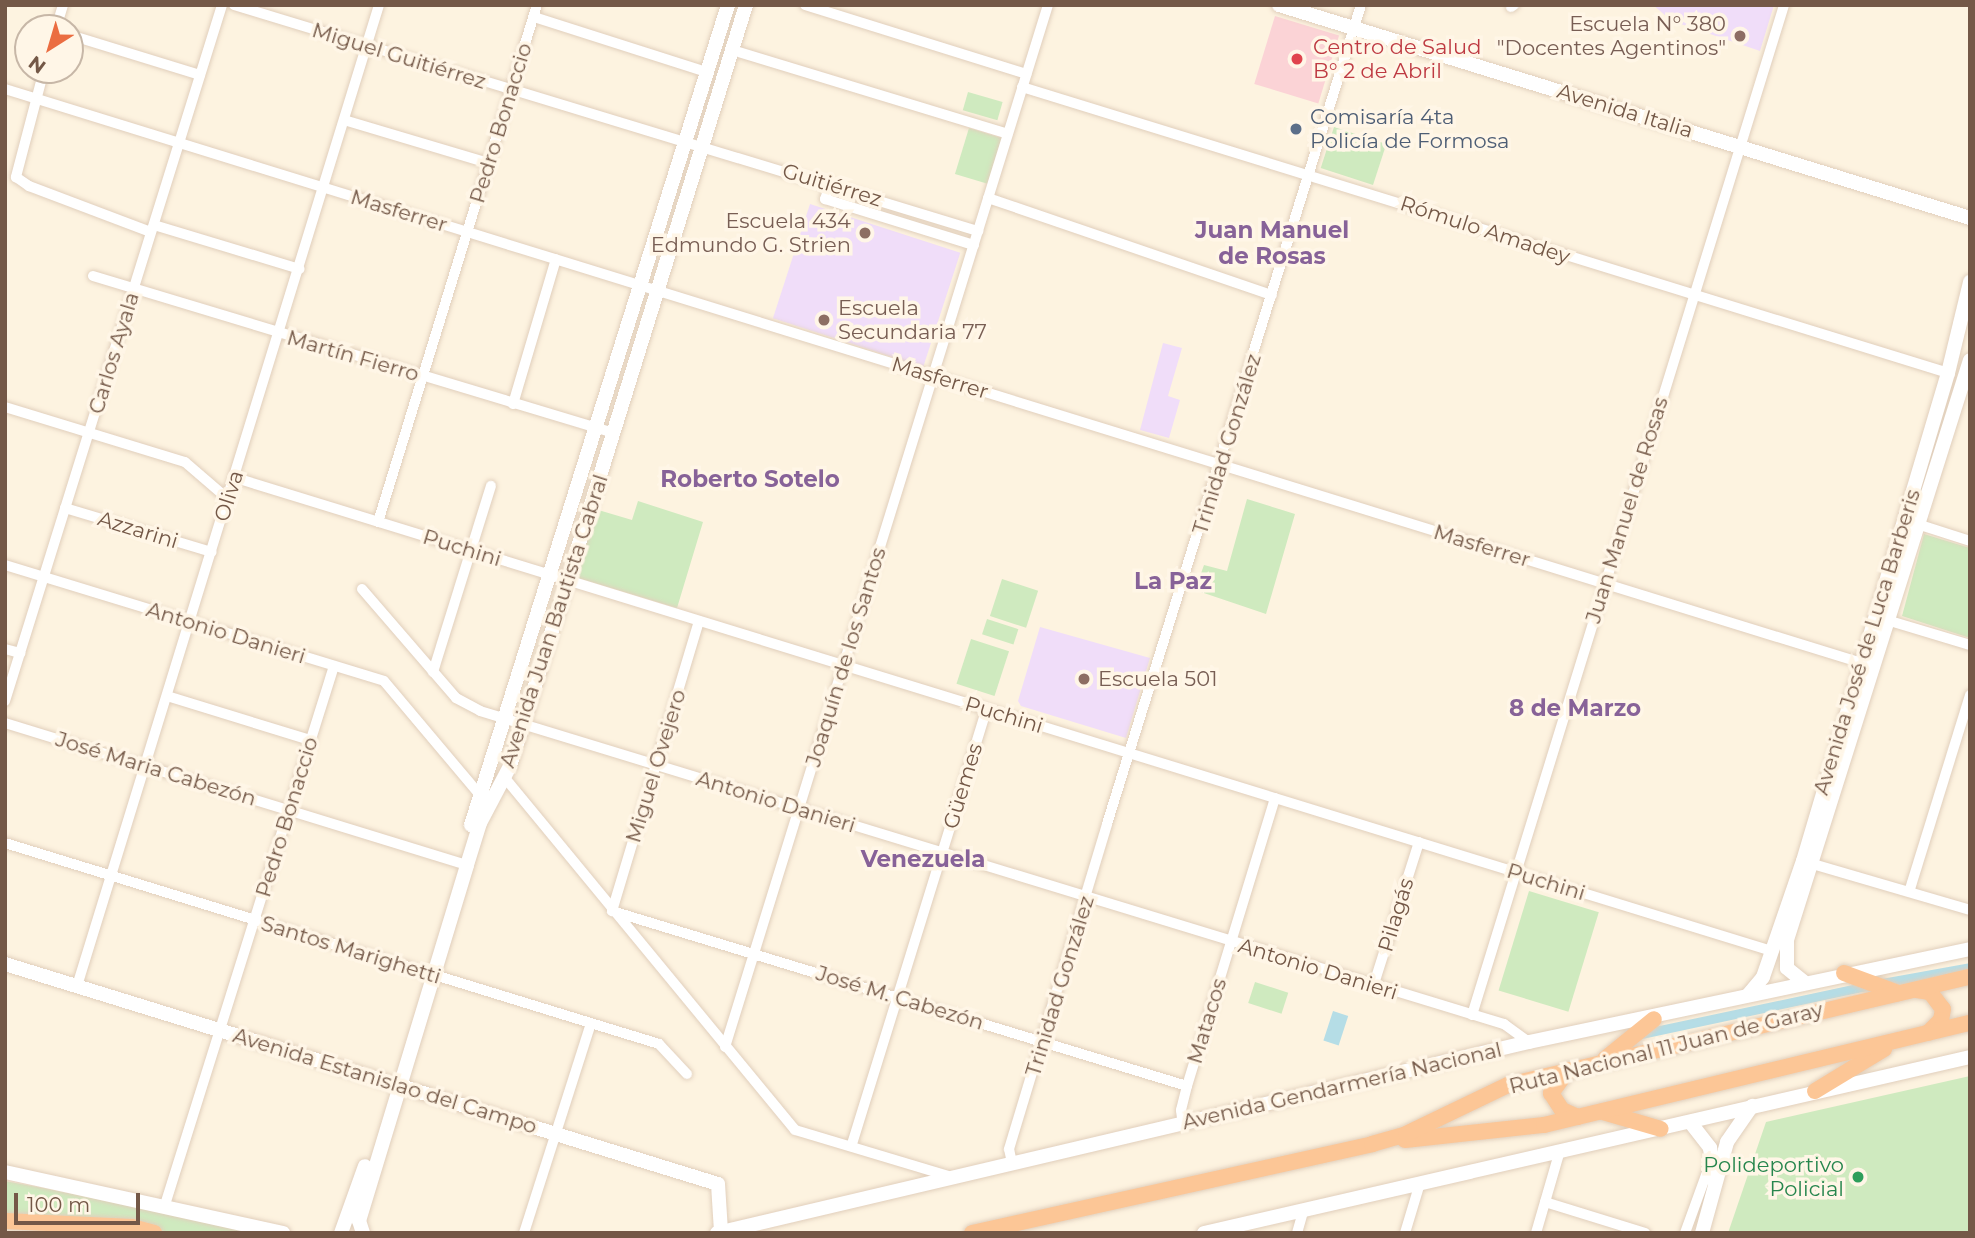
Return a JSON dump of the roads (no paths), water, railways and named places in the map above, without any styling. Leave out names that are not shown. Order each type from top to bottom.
[{"type":"highway","points":[[1844,973],[1898,993]]},
{"type":"highway","name":"Ruta Nacional 11 Juan de Garay","points":[[972,1233],[1372,1144],[1406,1134],[1472,1099],[1569,1069],[1970,977]]},
{"type":"highway","points":[[1915,989],[1930,992],[1943,1009],[1941,1020],[1926,1034]]},
{"type":"highway","points":[[1602,1061],[1654,1019]]},
{"type":"highway","name":"Ruta Nacional 11 Juan de Garay","points":[[1372,1144],[1504,1131],[1578,1117],[1970,1023]]},
{"type":"highway","points":[[1815,1091],[1897,1041]]},
{"type":"highway","points":[[1569,1069],[1551,1093],[1562,1110],[1578,1117]]},
{"type":"highway","points":[[1601,1111],[1661,1129]]},
{"type":"highway","points":[[5,1221],[132,1227],[154,1233]]},
{"type":"highway","points":[[5,1230],[12,1233]]},
{"type":"main road","name":"Avenida Juan Bautista Cabral","points":[[363,1233],[359,1221],[395,1084],[481,796],[508,719],[728,5]]},
{"type":"main road","name":"Avenida Juan Bautista Cabral","points":[[463,863],[505,778],[523,724],[746,5]]},
{"type":"main road","name":"Avenida Italia","points":[[1279,5],[1970,218]]},
{"type":"main road","name":"Avenida José de Luca Barberis","points":[[1804,982],[1787,968],[1785,953],[1858,662],[1948,373],[1970,282]]},
{"type":"main road","name":"Avenida José de Luca Barberis","points":[[1748,995],[1763,976],[1808,862],[1875,668],[1970,360]]},
{"type":"main road","name":"Avenida Gendarmería Nacional","points":[[719,1232],[1528,1042],[1654,1019],[1844,973],[1970,949]]},
{"type":"main road","name":"Avenida Estanislao del Campo","points":[[5,964],[718,1184],[719,1232]]},
{"type":"main road","points":[[1204,1233],[1559,1154],[1970,1056]]},
{"type":"main road","name":"Avenida Juan Bautista Cabral","points":[[341,1233],[395,1084]]},
{"type":"main road","points":[[1702,1233],[1727,1142],[1752,1106]]},
{"type":"main road","points":[[1690,1122],[1710,1148],[1714,1189]]},
{"type":"main road","points":[[5,1172],[283,1233]]},
{"type":"street","name":"Carlos Ayala","points":[[5,701],[222,5]]},
{"type":"street","name":"Miguel Guitiérrez","points":[[234,5],[685,141]]},
{"type":"street","name":"Oliva","points":[[77,986],[236,478],[379,5]]},
{"type":"street","name":"Pedro Bonaccio","points":[[378,522],[537,5]]},
{"type":"street","points":[[805,5],[1026,74]]},
{"type":"street","name":"Joaquín de los Santos","points":[[725,1047],[1048,5]]},
{"type":"street","name":"Trinidad González","points":[[1012,1163],[1009,1149],[1361,5]]},
{"type":"street","name":"Juan Manuel de Rosas","points":[[1472,1015],[1784,5]]},
{"type":"street","points":[[534,17],[706,72]]},
{"type":"street","points":[[84,39],[200,75]]},
{"type":"street","points":[[732,50],[974,119],[1008,134]]},
{"type":"street","points":[[40,84],[16,164],[16,177],[29,186],[152,228],[300,269]]},
{"type":"street","name":"Rómulo Amadey","points":[[1022,88],[1309,174],[1693,296],[1948,373]]},
{"type":"street","name":"Masferrer","points":[[5,89],[1875,668]]},
{"type":"street","points":[[344,120],[488,163]]},
{"type":"street","name":"Guitiérrez","points":[[685,141],[978,231]]},
{"type":"street","points":[[830,184],[825,199],[974,245]]},
{"type":"street","points":[[988,198],[1272,295]]},
{"type":"street","points":[[513,404],[556,259]]},
{"type":"street","name":"Martín Fierro","points":[[93,276],[614,433]]},
{"type":"street","points":[[5,407],[185,462],[228,499]]},
{"type":"street","name":"Puchini","points":[[236,478],[1772,951]]},
{"type":"street","points":[[433,672],[491,486]]},
{"type":"street","name":"Azzarini","points":[[65,508],[212,552]]},
{"type":"street","points":[[1904,517],[1919,525],[1970,541]]},
{"type":"street","name":"Antonio Danieri","points":[[5,565],[384,681],[481,796]]},
{"type":"street","name":"Antonio Danieri","points":[[362,589],[456,698],[508,719],[1373,987],[1504,1024],[1528,1042]]},
{"type":"street","name":"Miguel Ovejero","points":[[612,911],[699,621]]},
{"type":"street","points":[[1890,621],[1970,645]]},
{"type":"street","points":[[5,649],[20,653]]},
{"type":"street","name":"Pedro Bonaccio","points":[[164,1208],[334,666]]},
{"type":"street","points":[[1910,889],[1970,695]]},
{"type":"street","points":[[167,696],[310,740]]},
{"type":"street","name":"Güemes","points":[[852,1144],[987,709]]},
{"type":"street","name":"José Maria Cabezón","points":[[5,723],[463,863]]},
{"type":"street","points":[[505,778],[795,1130],[811,1138],[852,1144],[953,1177]]},
{"type":"street","name":"Matacos","points":[[1183,1125],[1181,1110],[1187,1086],[1275,798]]},
{"type":"street","name":"Pilagás","points":[[1373,987],[1419,842]]},
{"type":"street","name":"Santos Marighetti","points":[[5,843],[659,1044],[687,1074]]},
{"type":"street","points":[[1808,862],[1910,889],[1970,909]]},
{"type":"street","name":"José M. Cabezón","points":[[612,911],[1187,1086]]},
{"type":"street","points":[[524,1233],[591,1023]]},
{"type":"street","points":[[1536,1233],[1559,1154]]},
{"type":"street","points":[[1685,1233],[1712,1161]]},
{"type":"street","points":[[1405,1233],[1420,1183]]},
{"type":"street","points":[[1545,1202],[1645,1233]]},
{"type":"street","points":[[1297,1233],[1304,1209]]},
{"type":"water","points":[[1333,1011],[1348,1016],[1339,1045],[1323,1040]]},
{"type":"waterway","points":[[1882,983],[1970,967]]},
{"type":"waterway","points":[[1641,1034],[1866,986]]},
{"type":"place","name":"Escuela N° 380 \"Docentes Agentinos\"","points":[[1740,36]]},
{"type":"place","name":"Centro de Salud B° 2 de Abril","points":[[1297,59]]},
{"type":"place","name":"Comisaría 4ta Policía de Formosa","points":[[1296,129]]},
{"type":"place","name":"Escuela 434 Edmundo G. Strien","points":[[865,233]]},
{"type":"place","name":"Escuela Secundaria 77","points":[[824,320]]},
{"type":"place","name":"Escuela 501","points":[[1084,679]]},
{"type":"place","name":"Polideportivo Policial","points":[[1858,1177]]},
{"type":"district","name":"Juan Manuel de Rosas","points":[[1272,243]]},
{"type":"district","name":"Roberto Sotelo","points":[[750,479]]},
{"type":"district","name":"La Paz","points":[[1173,581]]},
{"type":"district","name":"8 de Marzo","points":[[1575,708]]},
{"type":"district","name":"Venezuela","points":[[923,859]]}]
